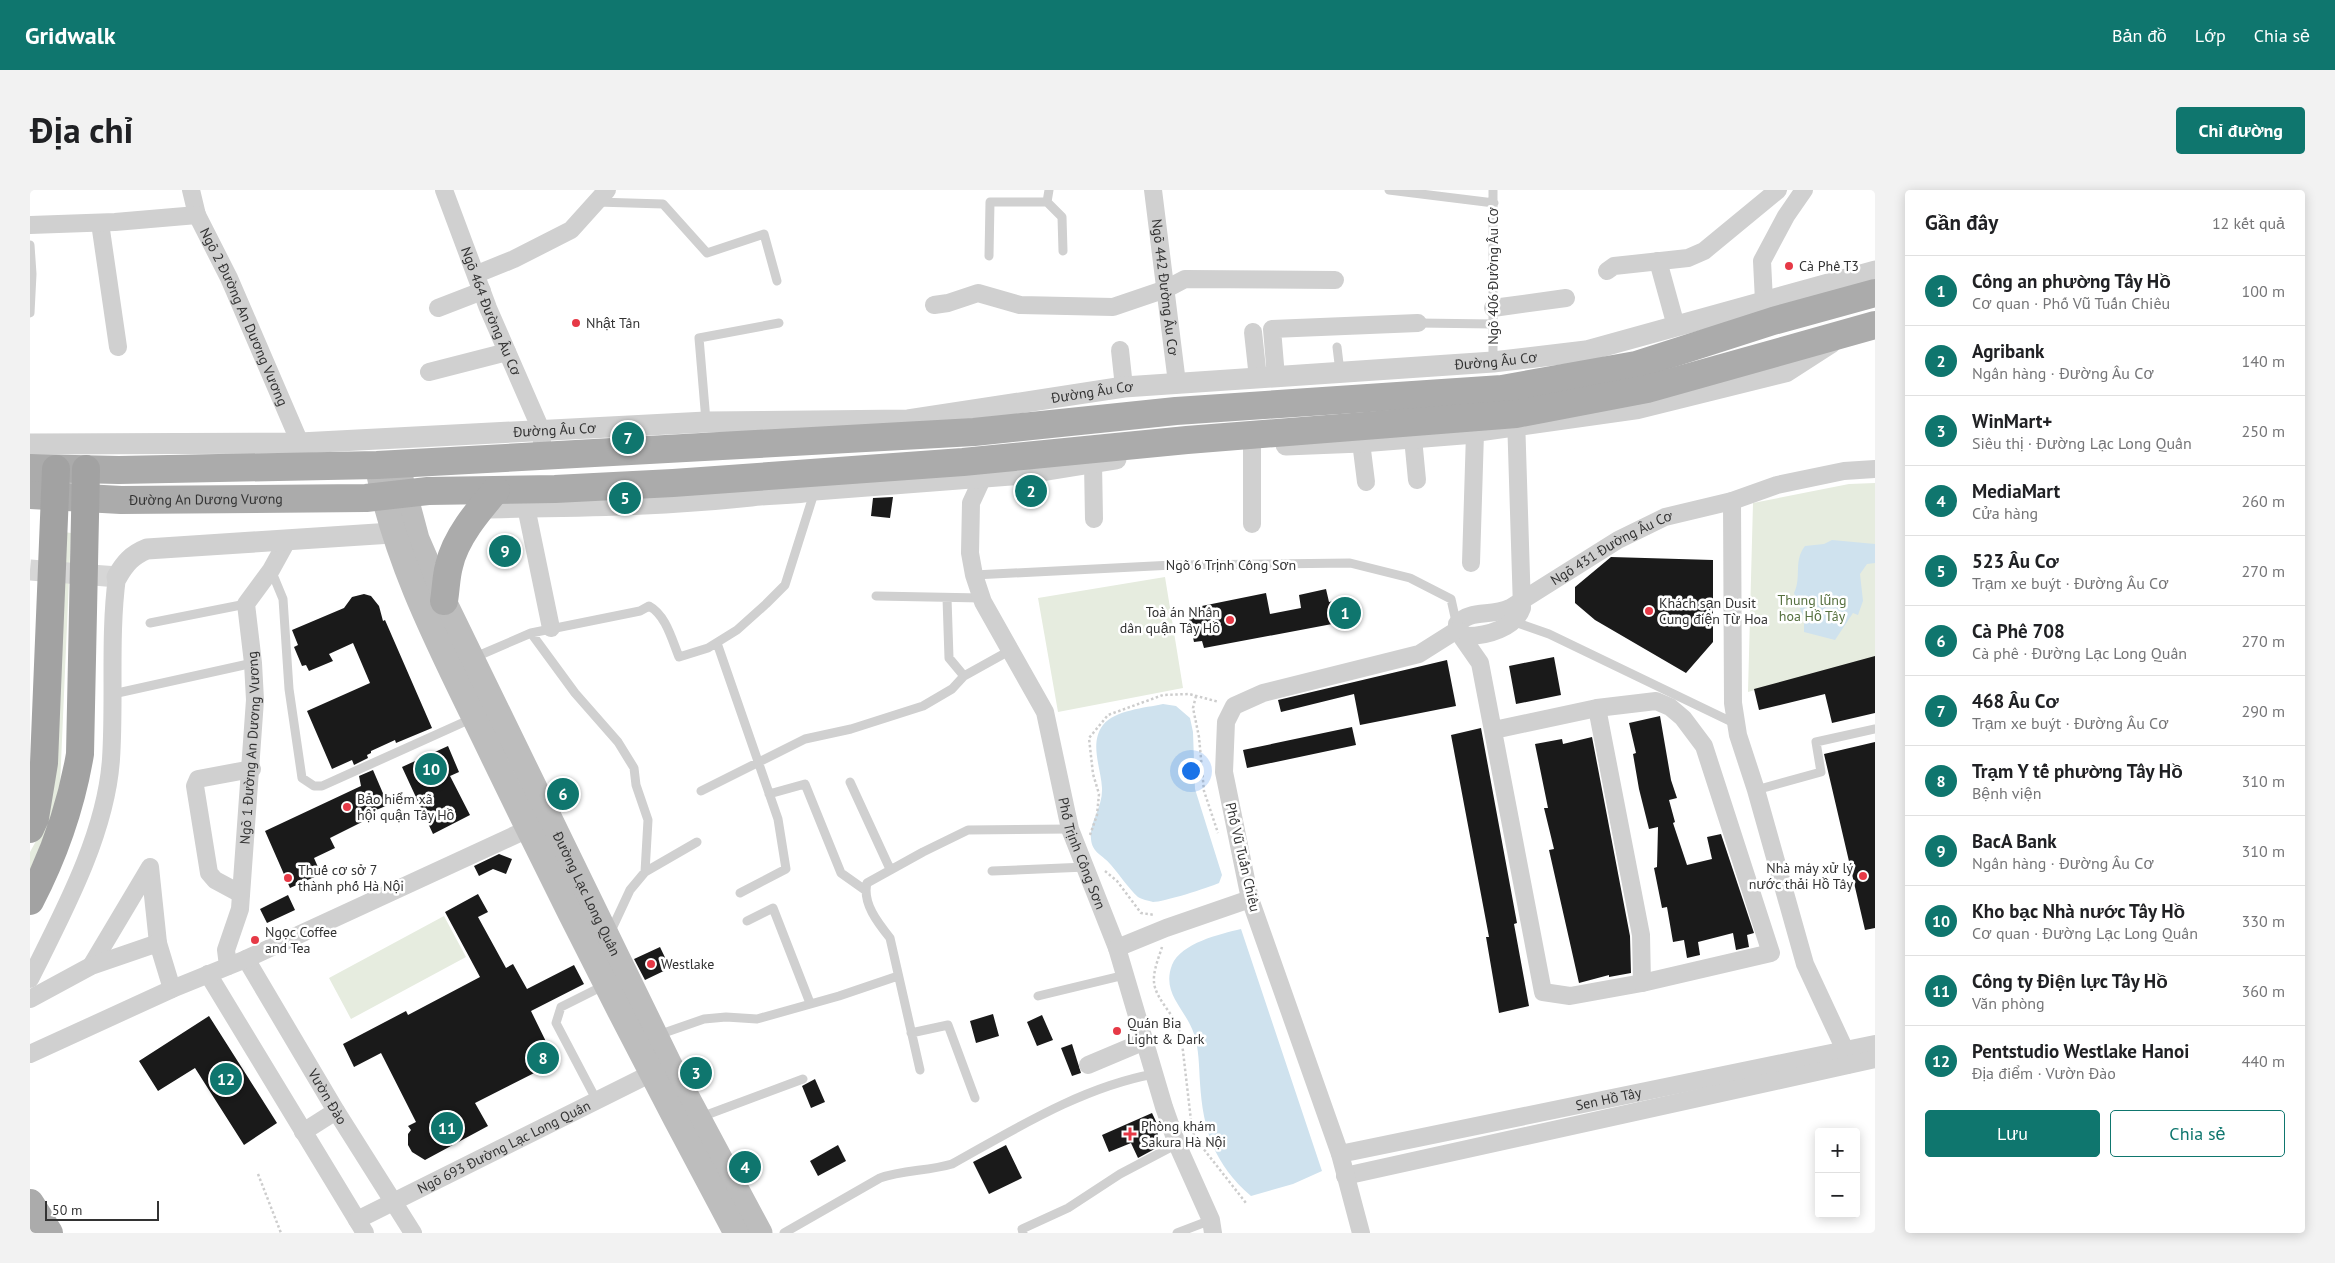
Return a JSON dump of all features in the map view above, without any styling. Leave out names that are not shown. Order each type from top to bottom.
[{"type":"highway","points":[[30,829],[35,818],[41,791],[45,753],[43,468]]},
{"type":"highway","points":[[30,900],[55,847],[72,798],[80,754],[84,676],[84,499],[86,470]]},
{"type":"main road","name":"Đường Âu Cơ","points":[[387,464],[542,443],[961,433],[1176,411],[1502,389],[1636,365],[1773,321],[1875,293]]},
{"type":"main road","points":[[393,495],[489,498],[673,483],[973,470],[1187,440],[1516,421],[1647,389],[1863,328]]},
{"type":"main road","points":[[961,433],[973,470]]},
{"type":"main road","points":[[43,468],[86,470],[387,464]]},
{"type":"main road","name":"Đường Lạc Long Quân","points":[[387,464],[393,495],[392,532],[408,575],[474,718],[606,984],[660,1069],[698,1118],[760,1233]]},
{"type":"main road","name":"Đường Lạc Long Quân","points":[[393,495],[417,539],[471,659],[656,1036],[660,1069],[736,1233]]},
{"type":"main road","name":"Đường An Dương Vương","points":[[42,496],[84,499],[393,495]]},
{"type":"main road","points":[[444,601],[449,565],[456,548],[489,498]]},
{"type":"main road","points":[[30,1203],[49,1233]]},
{"type":"street","name":"Ngõ 2 Đường An Dương Vương","points":[[191,190],[197,215],[229,278],[300,443]]},
{"type":"street","name":"Ngõ 464 Đường Âu Cơ","points":[[444,190],[542,443]]},
{"type":"street","name":"Ngõ 442 Đường Âu Cơ","points":[[1153,190],[1177,383]]},
{"type":"street","points":[[1607,271],[1614,266],[1688,258],[1704,251],[1778,190]]},
{"type":"street","points":[[1764,301],[1762,261],[1786,216],[1804,190]]},
{"type":"street","points":[[477,274],[514,259],[571,230],[601,196]]},
{"type":"street","points":[[30,225],[100,223],[197,215]]},
{"type":"street","points":[[100,223],[118,347]]},
{"type":"street","points":[[1658,261],[1676,326]]},
{"type":"street","name":"Đường Âu Cơ","points":[[300,443],[542,443],[706,422],[908,420],[1124,388],[1493,362],[1586,351],[1875,271]]},
{"type":"street","points":[[934,305],[948,303],[978,293],[1020,305],[1112,307],[1166,289],[1184,279],[1335,280]]},
{"type":"street","points":[[438,308],[482,291]]},
{"type":"street","points":[[1493,316],[1566,298]]},
{"type":"street","points":[[1267,378],[1272,329],[1418,323]]},
{"type":"street","points":[[1253,332],[1267,378]]},
{"type":"street","points":[[1120,350],[1124,388]]},
{"type":"street","points":[[429,372],[507,352]]},
{"type":"street","points":[[489,498],[526,507],[688,503],[800,493],[973,470],[1023,474],[1093,463],[1252,446],[1361,442],[1475,433],[1516,421],[1522,608],[1514,622],[1478,636],[1467,636],[1457,630]]},
{"type":"street","points":[[1471,563],[1475,433]]},
{"type":"street","points":[[1413,438],[1417,480]]},
{"type":"street","points":[[1361,442],[1366,482]]},
{"type":"street","points":[[30,444],[300,443]]},
{"type":"street","points":[[1252,446],[1252,524]]},
{"type":"street","points":[[1093,463],[1094,519]]},
{"type":"street","name":"Ngõ 431 Đường Âu Cơ","points":[[1457,630],[1458,624],[1468,615],[1501,612],[1618,540],[1665,517],[1732,501],[1777,485],[1844,472],[1875,469]]},
{"type":"street","name":"Phố Trịnh Công Sơn","points":[[973,470],[970,553],[974,574],[982,598],[1009,650],[1045,712],[1070,829],[1094,867],[1154,1074],[1177,1144],[1212,1227]]},
{"type":"street","points":[[1732,501],[1734,703],[1736,724],[1805,964],[1846,1058]]},
{"type":"street","points":[[526,507],[551,628]]},
{"type":"street","points":[[30,979],[65,909],[96,832],[111,762],[117,577],[124,564],[134,554],[147,548],[287,541],[392,532]]},
{"type":"street","points":[[246,604],[271,570],[287,541]]},
{"type":"street","name":"Ngõ 1 Đường An Dương Vương","points":[[228,966],[226,950],[240,909],[256,700],[246,604]]},
{"type":"street","points":[[1234,706],[1263,693],[1419,654],[1457,630]]},
{"type":"street","points":[[1457,630],[1480,663],[1543,992],[1570,996],[1642,983],[1771,953],[1704,746],[1695,731],[1670,707],[1656,701],[1597,708],[1494,730]]},
{"type":"street","name":"Phố Vũ Tuấn Chiêu","points":[[1234,706],[1226,722],[1224,772],[1250,899],[1340,1154],[1362,1233]]},
{"type":"street","points":[[1597,708],[1641,935],[1642,983]]},
{"type":"street","points":[[241,894],[215,880],[209,873],[195,786],[198,779],[252,769]]},
{"type":"street","points":[[30,1054],[172,989],[246,959],[528,829]]},
{"type":"street","points":[[91,966],[150,867],[158,943],[172,989]]},
{"type":"street","points":[[1117,948],[1166,928],[1250,899]]},
{"type":"street","points":[[30,999],[91,966],[158,943]]},
{"type":"street","name":"Vườn Đào","points":[[246,959],[336,1111],[413,1233]]},
{"type":"street","points":[[208,974],[361,1226]]},
{"type":"street","points":[[1088,1065],[1144,1041]]},
{"type":"street","name":"Sen Hồ Tây","points":[[1345,1176],[1846,1058],[1875,1044]]},
{"type":"street","name":"Sen Hồ Tây","points":[[1340,1154],[1846,1058],[1875,1059]]},
{"type":"street","name":"Ngõ 693 Đường Lạc Long Quân","points":[[361,1226],[394,1202],[660,1069]]},
{"type":"street","points":[[303,1132],[336,1111]]},
{"type":"lane","points":[[1048,202],[1049,190]]},
{"type":"lane","points":[[1389,190],[1494,203]]},
{"type":"lane","name":"Ngõ 406 Đường Âu Cơ","points":[[1493,190],[1493,362]]},
{"type":"lane","points":[[601,196],[663,204],[707,253],[764,234],[778,281]]},
{"type":"lane","points":[[989,256],[990,202],[1048,202],[1062,217],[1063,251]]},
{"type":"lane","points":[[30,245],[32,274],[30,313]]},
{"type":"lane","points":[[1418,323],[1493,316]]},
{"type":"lane","points":[[706,422],[699,338],[779,323]]},
{"type":"lane","points":[[1337,347],[1340,372]]},
{"type":"lane","points":[[471,659],[531,633],[640,611],[649,606],[656,610],[668,630],[679,656],[708,648],[737,630],[785,585],[815,490]]},
{"type":"lane","name":"Ngõ 6 Trịnh Công Sơn","points":[[974,574],[1173,565],[1284,566],[1350,563],[1410,578],[1451,599],[1457,630]]},
{"type":"lane","points":[[271,570],[283,599],[289,689],[302,778],[307,783],[322,786],[474,718]]},
{"type":"lane","points":[[876,596],[982,598]]},
{"type":"lane","points":[[947,598],[949,658],[964,676]]},
{"type":"lane","points":[[150,623],[246,604]]},
{"type":"lane","points":[[1514,622],[1549,634],[1736,724]]},
{"type":"lane","points":[[531,633],[575,693],[618,742],[634,768],[636,785],[648,820],[645,872]]},
{"type":"lane","points":[[717,643],[778,819],[786,869],[740,893]]},
{"type":"lane","points":[[701,791],[805,738],[851,729],[923,706],[952,689],[964,676],[1009,650]]},
{"type":"lane","points":[[113,694],[253,663]]},
{"type":"lane","points":[[1756,790],[1821,772],[1816,742],[1875,729]]},
{"type":"lane","points":[[850,782],[890,869]]},
{"type":"lane","points":[[769,794],[805,784],[841,873],[865,890],[877,922],[890,938],[920,1070]]},
{"type":"lane","points":[[865,890],[867,883],[890,869],[968,830],[1070,829]]},
{"type":"lane","points":[[608,938],[630,890],[645,872],[696,842]]},
{"type":"lane","points":[[992,871],[1094,867]]},
{"type":"lane","points":[[747,921],[773,908],[810,1003]]},
{"type":"lane","points":[[1038,996],[1125,975]]},
{"type":"lane","points":[[656,1036],[704,1018],[757,1019],[863,989],[898,976]]},
{"type":"lane","points":[[597,1101],[556,1023],[561,1007],[606,984]]},
{"type":"lane","points":[[911,1033],[948,1025],[975,1098]]},
{"type":"lane","points":[[784,1233],[880,1178],[894,1173],[935,1169],[952,1164],[1075,1100],[1132,1078],[1154,1074]]},
{"type":"lane","points":[[698,1118],[803,1079]]},
{"type":"lane","points":[[1023,1233],[1022,1229],[1068,1208],[1120,1174],[1177,1144]]},
{"type":"lane","points":[[1177,1233],[1212,1227]]},
{"type":"path","points":[[1087,843],[1097,814],[1099,794],[1093,774],[1089,738],[1100,724],[1117,711],[1163,695],[1176,693],[1234,706]]},
{"type":"path","points":[[1196,696],[1193,708],[1199,737],[1204,791],[1220,839]]},
{"type":"path","points":[[1094,867],[1117,881],[1141,913],[1164,916],[1166,928],[1153,980],[1155,990],[1177,1021],[1181,1034],[1192,1128],[1195,1138],[1204,1151],[1246,1203]]},
{"type":"path","points":[[258,1174],[281,1233]]},
{"type":"green space","name":"Thung lũng hoa Hồ Tây","points":[[1875,483],[1875,657],[1748,692],[1753,503],[1849,484]]},
{"type":"green space","points":[[64,532],[71,533],[60,786],[51,820],[30,870],[30,852],[42,830]]},
{"type":"green space","points":[[1165,577],[1183,688],[1058,712],[1038,598]]},
{"type":"green space","points":[[444,916],[466,957],[351,1019],[329,978]]},
{"type":"water","points":[[1832,540],[1875,544],[1875,563],[1867,564],[1860,574],[1863,601],[1858,615],[1853,613],[1835,640],[1804,632],[1804,619],[1794,593],[1799,557],[1805,546],[1824,544]]},
{"type":"water","points":[[1163,704],[1176,706],[1190,718],[1193,732],[1195,789],[1222,875],[1219,883],[1153,902],[1138,897],[1108,862],[1093,848],[1091,832],[1102,795],[1096,748],[1099,732],[1108,720],[1115,716],[1131,710]]},
{"type":"water","points":[[1241,929],[1322,1171],[1293,1184],[1251,1196],[1238,1184],[1219,1159],[1213,1145],[1204,1116],[1196,1039],[1172,993],[1169,975],[1177,957],[1192,945]]},
{"type":"building","points":[[893,497],[890,518],[871,516],[873,498]]},
{"type":"building","name":"Khách sạn Dusit Cung điện Từ Hoa","points":[[1611,557],[1713,560],[1713,642],[1686,673],[1595,620],[1575,603],[1575,587]]},
{"type":"building","name":"Toà án Nhân dân quận Tây Hồ","points":[[1326,589],[1329,602],[1344,599],[1348,621],[1204,648],[1202,641],[1194,642],[1187,609],[1266,593],[1270,614],[1301,608],[1299,595]]},
{"type":"building","points":[[364,594],[371,596],[379,606],[383,621],[385,620],[432,728],[396,743],[395,740],[371,751],[367,755],[368,758],[354,765],[352,760],[332,769],[307,711],[370,683],[353,643],[329,654],[333,661],[309,671],[306,665],[302,666],[294,647],[298,645],[292,630],[344,608],[352,597]]},
{"type":"building","points":[[1875,656],[1875,713],[1832,723],[1825,694],[1759,710],[1754,689]]},
{"type":"building","points":[[1554,657],[1561,695],[1516,704],[1509,666]]},
{"type":"building","points":[[1447,660],[1456,706],[1360,725],[1354,694],[1281,712],[1278,700]]},
{"type":"building","points":[[1660,716],[1671,780],[1677,798],[1669,800],[1675,822],[1673,823],[1687,865],[1712,859],[1707,837],[1721,834],[1754,933],[1747,935],[1749,947],[1736,950],[1733,933],[1698,942],[1700,955],[1687,958],[1684,940],[1673,942],[1667,907],[1662,908],[1654,868],[1657,867],[1658,827],[1649,829],[1639,789],[1633,754],[1636,753],[1629,723]]},
{"type":"building","points":[[1352,727],[1356,745],[1247,768],[1243,750]]},
{"type":"building","points":[[1481,728],[1517,923],[1514,924],[1529,1006],[1499,1013],[1486,937],[1489,937],[1451,735]]},
{"type":"building","points":[[1592,737],[1630,936],[1631,973],[1609,977],[1609,975],[1579,983],[1549,850],[1554,849],[1544,808],[1548,808],[1535,744],[1562,739],[1563,744]]},
{"type":"building","name":"Nhà máy xử lý nước thải Hồ Tây","points":[[1875,742],[1875,928],[1865,930],[1824,754]]},
{"type":"building","points":[[448,746],[459,772],[450,776],[470,815],[433,834],[402,767]]},
{"type":"building","points":[[373,770],[388,805],[362,816],[364,821],[330,838],[335,848],[314,858],[321,874],[290,888],[265,831],[361,786],[359,776]]},
{"type":"building","points":[[499,854],[512,859],[506,874],[493,869],[479,876],[474,866]]},
{"type":"building","points":[[478,894],[488,912],[478,917],[506,968],[513,964],[527,989],[574,965],[584,984],[531,1011],[556,1062],[475,1103],[488,1126],[425,1160],[412,1152],[408,1145],[408,1134],[411,1130],[408,1126],[416,1122],[381,1053],[354,1067],[343,1044],[406,1011],[408,1015],[480,977],[445,912]]},
{"type":"building","points":[[288,895],[295,910],[267,923],[260,909]]},
{"type":"building","name":"Westlake","points":[[660,947],[670,968],[645,980],[634,959]]},
{"type":"building","points":[[993,1014],[999,1036],[976,1043],[970,1021]]},
{"type":"building","points":[[1042,1015],[1053,1040],[1037,1046],[1027,1022]]},
{"type":"building","points":[[209,1016],[277,1123],[244,1145],[195,1068],[158,1091],[139,1061]]},
{"type":"building","points":[[1072,1044],[1081,1073],[1072,1076],[1061,1048]]},
{"type":"building","points":[[815,1079],[825,1102],[811,1108],[802,1086]]},
{"type":"building","points":[[1152,1113],[1160,1130],[1157,1132],[1162,1145],[1138,1158],[1131,1143],[1109,1152],[1102,1135]]},
{"type":"building","points":[[838,1145],[846,1161],[818,1176],[810,1161]]},
{"type":"building","points":[[1006,1145],[1022,1178],[989,1194],[973,1162]]},
{"type":"tunnel","points":[[30,570],[117,577]]},
{"type":"place","name":"Cà Phê T3","points":[[1789,266]]},
{"type":"place","name":"Nhật Tân","points":[[576,323]]},
{"type":"place","name":"468 Âu Cơ","points":[[628,438]]},
{"type":"place","name":"Agribank","points":[[1031,491]]},
{"type":"place","name":"523 Âu Cơ","points":[[625,498]]},
{"type":"place","name":"BacA Bank","points":[[505,551]]},
{"type":"place","name":"Khách sạn Dusit Cung điện Từ Hoa","points":[[1649,611]]},
{"type":"place","name":"Công an phường Tây Hồ","points":[[1345,613]]},
{"type":"place","name":"Toà án Nhân dân quận Tây Hồ","points":[[1230,620]]},
{"type":"place","name":"Kho bạc Nhà nước Tây Hồ","points":[[431,769]]},
{"type":"place","name":"Cà Phê 708","points":[[563,794]]},
{"type":"place","name":"Bảo hiểm xã hội quận Tây Hồ","points":[[347,807]]},
{"type":"place","name":"Nhà máy xử lý nước thải Hồ Tây","points":[[1863,876]]},
{"type":"place","name":"Thuế cơ sở 7 thành phố Hà Nội","points":[[288,878]]},
{"type":"place","name":"Ngọc Coffee and Tea","points":[[255,940]]},
{"type":"place","name":"Westlake","points":[[651,964]]},
{"type":"place","name":"Quán Bia Light & Dark","points":[[1117,1031]]},
{"type":"place","name":"Trạm Y tế phường Tây Hồ","points":[[543,1058]]},
{"type":"place","name":"WinMart+","points":[[696,1073]]},
{"type":"place","name":"Pentstudio Westlake Hanoi","points":[[226,1079]]},
{"type":"place","name":"Công ty Điện lực Tây Hồ","points":[[447,1128]]},
{"type":"place","name":"Phòng khám Sakura Hà Nội","points":[[1130,1134]]},
{"type":"place","name":"MediaMart","points":[[745,1167]]}]
